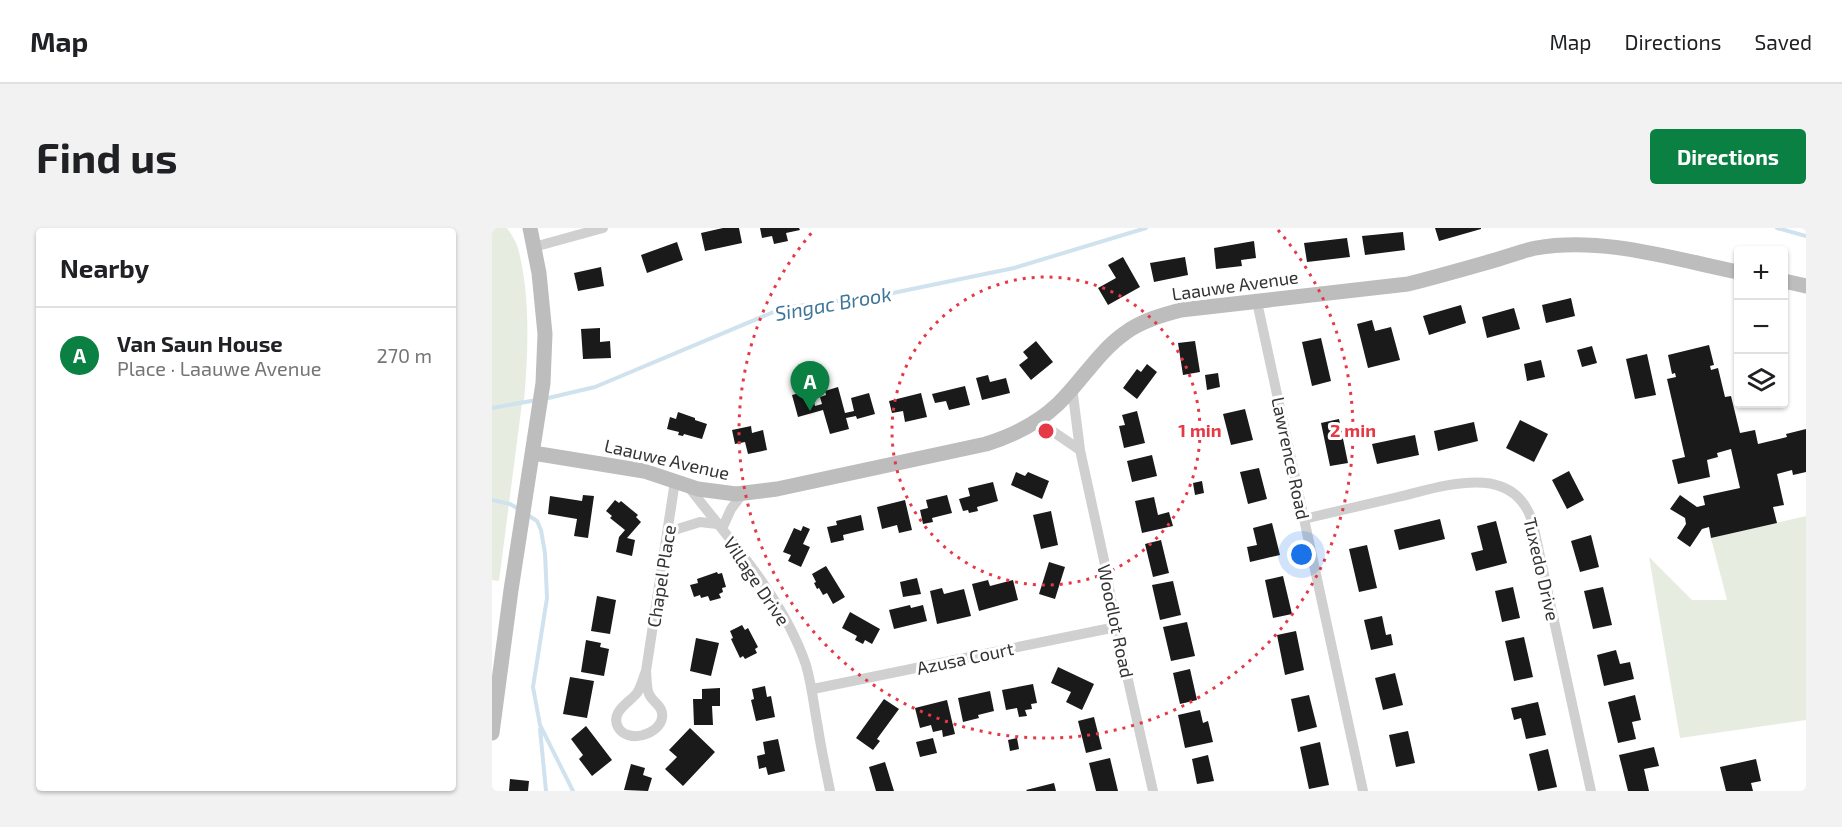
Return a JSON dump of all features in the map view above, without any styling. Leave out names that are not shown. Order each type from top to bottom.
[{"type":"street","points":[[492,733],[523,512],[542,399],[545,334],[539,273],[530,228]]},
{"type":"street","points":[[534,248],[603,228]]},
{"type":"street","name":"Laauwe Avenue","points":[[534,453],[644,471],[718,492],[743,493],[777,489],[986,444],[1018,433],[1058,404],[1110,346],[1125,333],[1144,323],[1180,310],[1408,284],[1516,253],[1562,245],[1630,249],[1734,271]]},
{"type":"street","points":[[1788,282],[1806,286]]},
{"type":"street","name":"Lawrence Road","points":[[1257,302],[1363,791]]},
{"type":"street","name":"Woodlot Road","points":[[1072,387],[1080,450],[1116,627],[1153,791]]},
{"type":"street","points":[[1036,420],[1080,450]]},
{"type":"street","name":"Village Drive","points":[[682,483],[720,526],[758,576],[792,633],[813,689],[830,791]]},
{"type":"street","name":"Chapel Place","points":[[646,671],[650,697],[661,707],[662,721],[650,733],[632,736],[620,730],[616,724],[616,717],[637,692],[646,671],[668,532],[682,483]]},
{"type":"street","name":"Tuxedo Drive","points":[[1304,519],[1460,483],[1491,484],[1516,496],[1530,512],[1591,791]]},
{"type":"street","points":[[668,532],[700,522],[720,526],[743,493]]},
{"type":"street","name":"Azusa Court","points":[[813,689],[1116,627]]},
{"type":"shaded area","points":[[492,228],[507,228],[517,245],[527,306],[527,364],[524,402],[522,403],[499,581],[492,580]]},
{"type":"shaded area","points":[[1806,516],[1806,720],[1680,738],[1649,557],[1692,600],[1727,600],[1711,538]]},
{"type":"building","points":[[723,228],[739,228],[742,243],[705,251],[701,233]]},
{"type":"building","points":[[760,228],[799,228],[800,230],[786,233],[788,241],[774,244],[772,236],[762,238]]},
{"type":"building","points":[[1435,228],[1481,228],[1481,229],[1439,241]]},
{"type":"building","points":[[1403,232],[1405,250],[1365,255],[1362,236]]},
{"type":"building","points":[[1347,238],[1350,257],[1307,262],[1304,243]]},
{"type":"building","points":[[1254,241],[1256,258],[1241,260],[1242,266],[1216,269],[1214,248]]},
{"type":"building","points":[[677,242],[683,260],[647,273],[641,255]]},
{"type":"building","points":[[1123,257],[1140,287],[1108,305],[1098,288],[1116,278],[1108,265]]},
{"type":"building","points":[[1185,257],[1188,275],[1154,282],[1150,263]]},
{"type":"building","points":[[601,267],[604,286],[578,291],[574,273]]},
{"type":"building","points":[[1571,298],[1575,316],[1546,323],[1542,305]]},
{"type":"building","points":[[1461,305],[1466,323],[1429,335],[1423,316]]},
{"type":"building","points":[[1514,308],[1520,329],[1487,338],[1482,317]]},
{"type":"building","points":[[1372,320],[1375,331],[1391,327],[1400,360],[1368,368],[1357,324]]},
{"type":"building","points":[[600,328],[600,342],[610,341],[611,358],[583,359],[581,329]]},
{"type":"building","points":[[1321,338],[1331,381],[1312,386],[1302,342]]},
{"type":"building","points":[[1036,341],[1053,362],[1031,380],[1019,365],[1028,358],[1023,352]]},
{"type":"building","points":[[1195,341],[1200,372],[1183,375],[1178,343]]},
{"type":"building","points":[[1709,345],[1714,365],[1710,366],[1711,370],[1718,368],[1725,397],[1731,396],[1740,433],[1755,430],[1758,444],[1787,437],[1786,434],[1806,429],[1806,472],[1793,475],[1792,470],[1777,474],[1784,505],[1773,507],[1777,523],[1711,538],[1709,527],[1702,529],[1690,547],[1677,538],[1686,524],[1685,518],[1670,509],[1680,495],[1697,507],[1705,505],[1703,496],[1740,488],[1731,449],[1717,453],[1718,457],[1707,460],[1710,477],[1678,484],[1672,460],[1685,457],[1667,379],[1676,377],[1675,373],[1672,374],[1668,355]]},
{"type":"building","points":[[1592,346],[1597,363],[1582,367],[1577,350]]},
{"type":"building","points":[[1647,354],[1656,395],[1635,399],[1626,359]]},
{"type":"building","points":[[1541,360],[1545,377],[1527,381],[1524,364]]},
{"type":"building","points":[[1147,364],[1157,372],[1137,399],[1123,388],[1137,369],[1141,372]]},
{"type":"building","points":[[1218,373],[1220,387],[1207,390],[1205,375]]},
{"type":"building","points":[[988,375],[990,382],[1006,378],[1010,393],[982,400],[976,378]]},
{"type":"building","points":[[965,386],[970,405],[949,410],[946,401],[935,403],[932,394]]},
{"type":"building","points":[[838,387],[845,413],[854,411],[851,398],[869,393],[875,414],[857,419],[856,416],[846,418],[849,429],[830,434],[823,410],[798,417],[792,395],[811,390],[815,406],[822,404],[820,397],[826,395],[825,391]]},
{"type":"building","points":[[921,393],[927,417],[905,422],[903,411],[892,413],[889,401]]},
{"type":"building","points":[[1245,409],[1253,440],[1231,445],[1223,414]]},
{"type":"building","points":[[1137,411],[1145,443],[1124,448],[1119,426],[1125,425],[1122,415]]},
{"type":"building","points":[[678,412],[707,424],[702,439],[684,434],[683,436],[678,435],[679,432],[667,429],[670,417],[676,419]]},
{"type":"building","points":[[1339,419],[1348,463],[1330,466],[1321,423]]},
{"type":"building","points":[[1520,420],[1548,434],[1534,462],[1506,448]]},
{"type":"building","points":[[1474,422],[1478,441],[1438,451],[1434,431]]},
{"type":"building","points":[[751,426],[752,433],[763,430],[767,450],[748,454],[745,442],[735,444],[732,430]]},
{"type":"building","points":[[1415,435],[1419,455],[1377,464],[1372,444]]},
{"type":"building","points":[[1152,455],[1157,476],[1132,482],[1127,461]]},
{"type":"building","points":[[1259,468],[1267,499],[1248,504],[1240,472]]},
{"type":"building","points":[[1569,471],[1584,500],[1567,509],[1552,480]]},
{"type":"building","points":[[1016,472],[1025,476],[1028,472],[1049,481],[1042,499],[1011,485]]},
{"type":"building","points":[[1202,481],[1204,493],[1195,495],[1193,483]]},
{"type":"building","points":[[993,482],[998,501],[977,507],[978,511],[969,513],[968,510],[963,511],[959,499],[970,496],[968,488]]},
{"type":"building","points":[[583,495],[594,496],[588,538],[574,536],[577,519],[548,514],[550,496],[582,501]]},
{"type":"building","points":[[947,495],[952,513],[932,518],[933,522],[923,524],[920,510],[928,508],[926,500]]},
{"type":"building","points":[[1154,497],[1158,515],[1169,512],[1173,526],[1142,533],[1135,501]]},
{"type":"building","points":[[615,500],[619,503],[621,501],[638,515],[636,517],[641,522],[627,538],[635,540],[632,556],[616,552],[619,537],[625,530],[610,518],[612,516],[606,511]]},
{"type":"building","points":[[905,500],[912,530],[899,533],[897,525],[882,529],[877,507]]},
{"type":"building","points":[[1051,511],[1058,545],[1041,549],[1033,515]]},
{"type":"building","points":[[861,515],[864,530],[843,535],[844,540],[831,543],[827,527],[837,525],[836,521]]},
{"type":"building","points":[[1440,519],[1445,539],[1399,550],[1394,530]]},
{"type":"building","points":[[1496,521],[1507,563],[1476,571],[1471,553],[1483,550],[1477,526]]},
{"type":"building","points":[[1272,523],[1280,555],[1250,562],[1247,547],[1257,545],[1253,528]]},
{"type":"building","points":[[803,526],[810,529],[803,544],[810,547],[801,567],[788,561],[791,555],[783,552],[794,528],[801,531]]},
{"type":"building","points":[[1591,535],[1599,567],[1580,572],[1571,541]]},
{"type":"building","points":[[1161,540],[1169,573],[1153,577],[1145,544]]},
{"type":"building","points":[[1367,545],[1377,588],[1359,592],[1349,549]]},
{"type":"building","points":[[1049,562],[1065,567],[1055,599],[1039,594]]},
{"type":"building","points":[[826,566],[845,597],[833,604],[827,593],[823,595],[819,588],[817,589],[812,574]]},
{"type":"building","points":[[717,572],[722,573],[726,587],[722,588],[723,592],[719,594],[721,598],[710,601],[708,596],[694,597],[690,585],[698,583],[697,579]]},
{"type":"building","points":[[1283,576],[1292,614],[1273,618],[1265,580]]},
{"type":"building","points":[[917,578],[921,594],[903,597],[900,582]]},
{"type":"building","points":[[988,580],[990,586],[1013,580],[1018,600],[979,611],[972,584]]},
{"type":"building","points":[[1173,581],[1181,615],[1160,620],[1152,585]]},
{"type":"building","points":[[1513,587],[1520,618],[1502,622],[1495,591]]},
{"type":"building","points":[[1603,587],[1612,625],[1593,629],[1584,591]]},
{"type":"building","points":[[942,588],[944,594],[964,589],[971,616],[937,624],[930,591]]},
{"type":"building","points":[[597,596],[616,600],[610,634],[591,631]]},
{"type":"building","points":[[910,605],[911,608],[923,605],[927,621],[894,629],[889,610]]},
{"type":"building","points":[[850,612],[880,629],[872,644],[865,640],[863,644],[855,640],[857,636],[842,628]]},
{"type":"building","points":[[1382,616],[1386,635],[1391,634],[1393,645],[1371,650],[1364,620]]},
{"type":"building","points":[[1187,622],[1195,656],[1171,661],[1163,627]]},
{"type":"building","points":[[742,625],[745,630],[748,628],[758,647],[755,649],[757,653],[745,659],[743,656],[740,658],[731,639],[733,638],[730,631]]},
{"type":"building","points":[[1296,631],[1304,670],[1285,675],[1277,635]]},
{"type":"building","points":[[1524,637],[1533,677],[1514,681],[1505,641]]},
{"type":"building","points":[[696,638],[719,643],[711,676],[690,671]]},
{"type":"building","points":[[586,640],[601,643],[600,647],[609,649],[604,676],[581,672]]},
{"type":"building","points":[[1616,650],[1620,664],[1630,662],[1634,679],[1604,686],[1597,655]]},
{"type":"building","points":[[1058,667],[1094,684],[1082,710],[1066,702],[1071,692],[1051,683]]},
{"type":"building","points":[[1190,669],[1197,700],[1180,704],[1173,673]]},
{"type":"building","points":[[1395,673],[1403,705],[1383,710],[1375,678]]},
{"type":"building","points":[[570,677],[594,681],[587,718],[563,714]]},
{"type":"building","points":[[1033,684],[1037,703],[1031,704],[1032,709],[1025,710],[1027,716],[1019,717],[1017,708],[1006,710],[1002,690]]},
{"type":"building","points":[[765,686],[767,697],[771,696],[775,717],[756,721],[751,700],[754,699],[752,689]]},
{"type":"building","points":[[720,688],[720,706],[712,706],[713,725],[694,725],[693,699],[702,699],[702,689]]},
{"type":"building","points":[[990,691],[994,711],[963,722],[958,698]]},
{"type":"building","points":[[1309,695],[1317,727],[1298,732],[1291,699]]},
{"type":"building","points":[[1635,695],[1641,720],[1632,722],[1636,739],[1618,743],[1608,702]]},
{"type":"building","points":[[884,699],[899,709],[877,739],[880,741],[873,750],[856,738]]},
{"type":"building","points":[[947,700],[955,734],[943,737],[942,730],[933,732],[931,725],[920,728],[915,708]]},
{"type":"building","points":[[1538,702],[1546,735],[1526,739],[1521,718],[1514,720],[1511,708]]},
{"type":"building","points":[[1200,710],[1203,723],[1208,721],[1213,742],[1185,748],[1178,715]]},
{"type":"building","points":[[1094,717],[1102,749],[1086,753],[1078,721]]},
{"type":"building","points":[[586,726],[612,760],[592,776],[579,759],[583,755],[571,739]]},
{"type":"building","points":[[690,728],[715,752],[683,786],[665,769],[677,757],[669,750]]},
{"type":"building","points":[[1408,731],[1415,763],[1396,767],[1389,735]]},
{"type":"building","points":[[933,738],[937,753],[920,757],[916,742]]},
{"type":"building","points":[[1017,738],[1019,749],[1010,751],[1008,740]]},
{"type":"building","points":[[778,739],[785,771],[768,775],[766,767],[759,769],[757,756],[765,754],[763,742]]},
{"type":"building","points":[[1320,742],[1329,785],[1309,789],[1300,747]]},
{"type":"building","points":[[1654,747],[1659,766],[1644,769],[1649,791],[1628,791],[1619,755]]},
{"type":"building","points":[[1548,749],[1557,787],[1538,791],[1529,754]]},
{"type":"building","points":[[1208,755],[1214,781],[1197,784],[1192,759]]},
{"type":"building","points":[[1110,758],[1118,791],[1096,791],[1089,763]]},
{"type":"building","points":[[1756,759],[1761,781],[1751,783],[1753,791],[1726,791],[1720,767]]},
{"type":"building","points":[[885,762],[894,791],[876,791],[869,767]]},
{"type":"building","points":[[631,764],[645,768],[643,775],[652,778],[648,791],[624,790]]},
{"type":"building","points":[[510,779],[529,781],[528,791],[509,791]]},
{"type":"building","points":[[1054,783],[1056,791],[1026,790]]},
{"type":"waterway","name":"Singac Brook","points":[[544,399],[595,387],[783,308],[888,294],[1014,268],[1146,228]]},
{"type":"waterway","name":"Singac Brook","points":[[1777,228],[1806,236]]},
{"type":"waterway","name":"Singac Brook","points":[[492,408],[537,400]]},
{"type":"waterway","points":[[492,500],[510,504],[520,510]]},
{"type":"waterway","points":[[526,514],[537,521],[541,530],[545,553],[547,598],[533,687],[540,725],[573,791]]},
{"type":"waterway","points":[[540,729],[546,791]]},
{"type":"place","name":"Van Saun House","points":[[810,411]]}]
